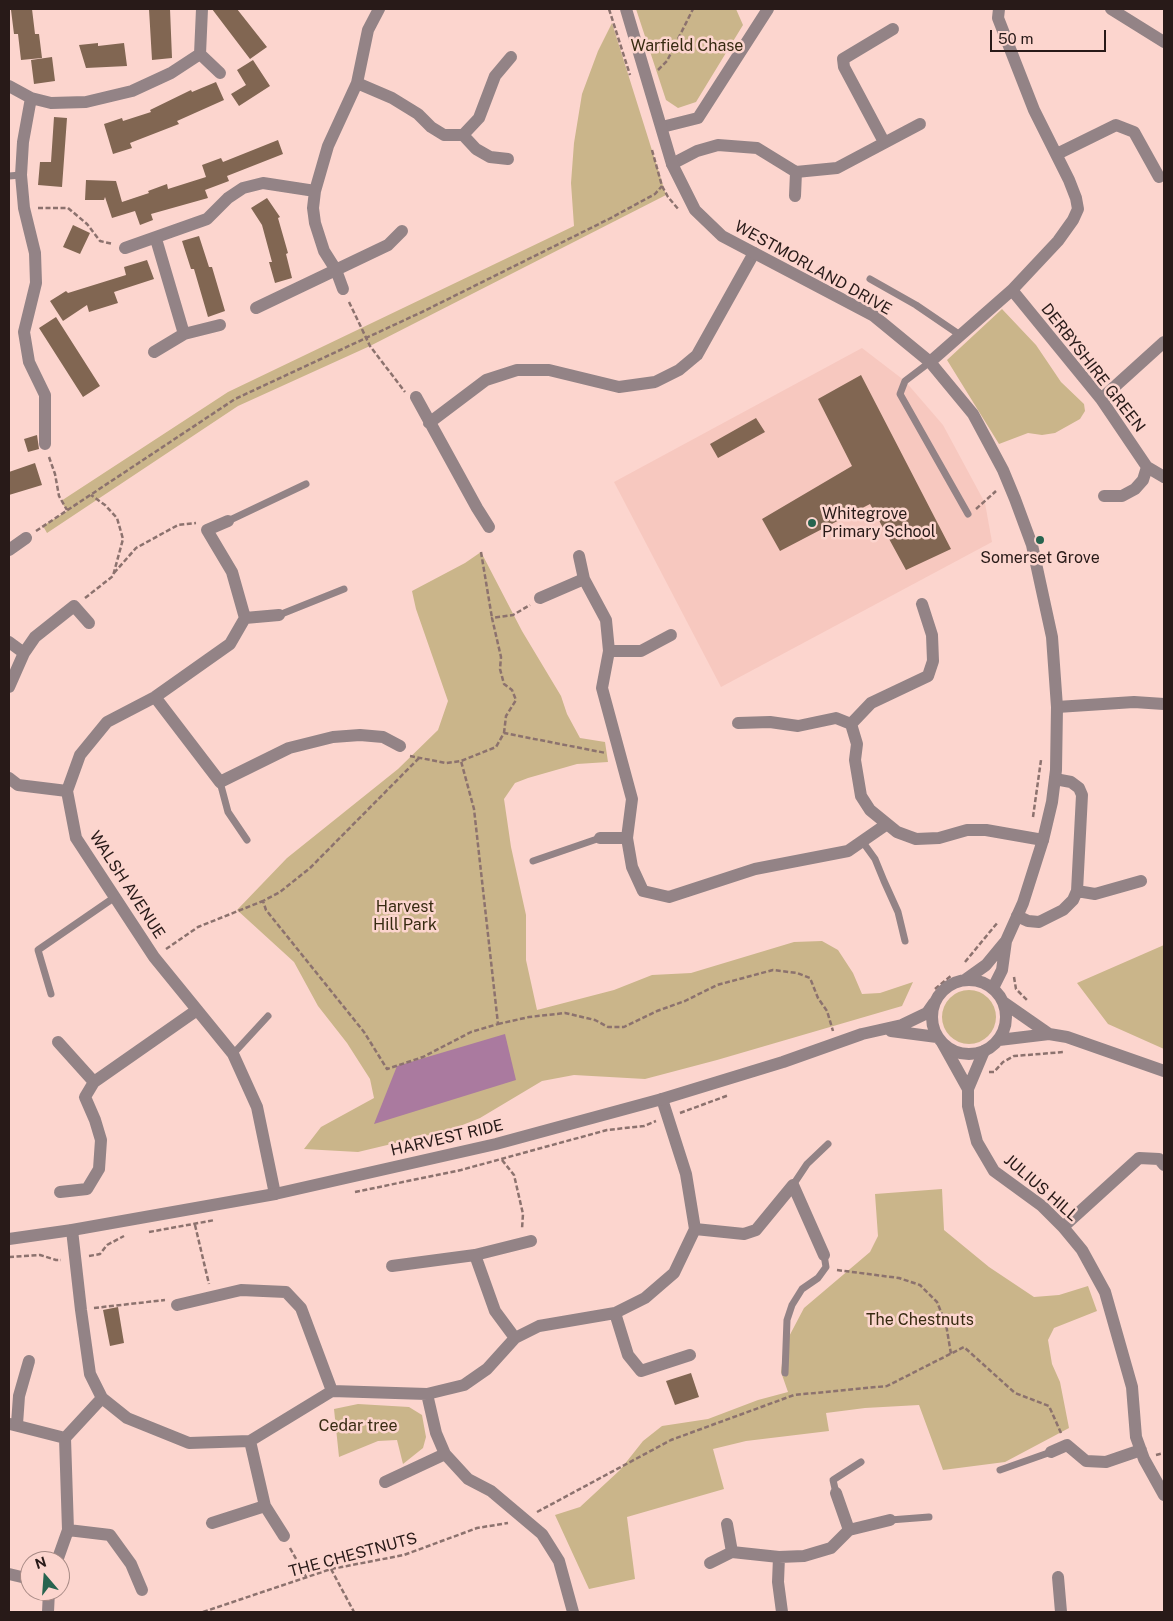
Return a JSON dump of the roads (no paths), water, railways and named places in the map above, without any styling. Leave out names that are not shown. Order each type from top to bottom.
[{"type":"street","points":[[202,9],[200,54],[220,73]]},
{"type":"street","points":[[343,289],[336,270],[324,251],[316,223],[314,208],[315,191],[328,146],[357,83],[368,30],[379,9]]},
{"type":"street","name":"WESTMORLAND DRIVE","points":[[626,9],[672,164],[695,210],[722,236],[874,316],[930,362],[972,414],[1004,470],[1016,499],[1032,546],[1043,587],[1052,637],[1057,707],[1055,780],[1043,840],[1017,916],[1006,941],[1002,970],[993,988]]},
{"type":"street","points":[[662,127],[698,118],[768,9]]},
{"type":"street","points":[[930,362],[1012,290],[1058,241],[1074,220],[1078,209],[1076,198],[1057,154],[1034,110],[998,18],[999,9]]},
{"type":"street","points":[[1111,9],[1164,42]]},
{"type":"street","points":[[884,142],[844,67],[843,59],[893,29]]},
{"type":"street","points":[[9,86],[31,98],[51,103],[86,102],[132,91],[171,73],[200,54]]},
{"type":"street","points":[[357,83],[392,98],[418,114],[431,128],[444,135],[463,135],[479,118],[495,76],[511,57]]},
{"type":"street","points":[[31,98],[15,176],[34,253],[36,283],[24,332],[29,362],[45,395],[45,444]]},
{"type":"street","points":[[672,164],[697,151],[718,144],[757,148],[796,172],[837,168],[920,124]]},
{"type":"street","points":[[1057,154],[1116,125],[1134,132],[1159,177]]},
{"type":"street","points":[[463,135],[476,149],[490,156],[508,158]]},
{"type":"street","points":[[795,196],[796,172]]},
{"type":"street","points":[[125,248],[208,218],[228,198],[243,188],[263,183],[315,191]]},
{"type":"street","points":[[256,308],[388,245],[402,231]]},
{"type":"street","points":[[156,238],[184,334]]},
{"type":"street","points":[[429,423],[486,380],[517,370],[549,370],[619,387],[655,382],[679,370],[697,355],[754,254]]},
{"type":"street","name":"DERBYSHIRE GREEN","points":[[1012,290],[1101,400],[1147,467],[1164,477]]},
{"type":"street","points":[[154,352],[184,334],[220,325]]},
{"type":"street","points":[[1101,400],[1164,342]]},
{"type":"street","points":[[416,397],[489,527]]},
{"type":"street","points":[[1104,496],[1122,496],[1135,489],[1143,480],[1147,467]]},
{"type":"street","points":[[9,778],[18,786],[67,791],[80,754],[107,722],[155,697],[230,644],[245,618],[232,572],[207,530],[228,521]]},
{"type":"street","points":[[9,550],[26,538]]},
{"type":"street","points":[[580,556],[584,579],[606,620],[609,651],[602,688],[632,799],[627,838],[632,867],[644,891],[669,897],[755,869],[848,851],[886,824]]},
{"type":"street","points":[[540,598],[584,579]]},
{"type":"street","points":[[851,724],[871,703],[928,676],[933,661],[932,635],[922,604]]},
{"type":"street","points":[[9,687],[24,653],[35,637],[74,606],[89,624]]},
{"type":"street","points":[[245,618],[279,615]]},
{"type":"street","points":[[609,651],[641,651],[671,635]]},
{"type":"street","points":[[9,642],[24,653]]},
{"type":"street","points":[[155,697],[220,782],[289,748],[332,737],[360,735],[383,737],[400,746]]},
{"type":"street","points":[[1057,707],[1134,702],[1164,704]]},
{"type":"street","points":[[738,723],[770,722],[798,726],[836,718],[851,724]]},
{"type":"street","points":[[851,724],[857,744],[855,760],[861,796],[870,810],[898,832],[916,839],[939,838],[967,830],[986,830],[1043,840]]},
{"type":"street","points":[[1017,916],[1028,921],[1039,922],[1063,910],[1073,900],[1077,891],[1082,795],[1079,788],[1071,782],[1055,780]]},
{"type":"street","name":"WALSH AVENUE","points":[[67,791],[76,838],[154,957],[233,1054],[257,1107],[275,1194]]},
{"type":"street","points":[[600,838],[627,838]]},
{"type":"street","points":[[1077,891],[1095,894],[1141,881]]},
{"type":"street","name":"WESTMORLAND DRIVE","points":[[932,998],[960,976],[986,965],[1006,941]]},
{"type":"street","points":[[960,976],[980,981],[993,988],[1004,1002],[1049,1034],[1095,1046],[1164,1070]]},
{"type":"street","name":"HARVEST RIDE","points":[[9,1239],[72,1230],[275,1194],[496,1144],[662,1099],[834,1045],[862,1034],[902,1025],[927,1012],[932,998]]},
{"type":"street","name":"JULIUS HILL","points":[[932,998],[932,1026],[968,1089]]},
{"type":"street","points":[[999,1040],[1006,1021],[1004,1002]]},
{"type":"street","points":[[60,1192],[87,1189],[99,1169],[101,1140],[85,1097],[94,1082],[197,1010]]},
{"type":"street","name":"HARVEST RIDE","points":[[884,1030],[940,1040],[962,1054],[984,1051]]},
{"type":"street","points":[[984,1051],[999,1040],[1049,1034]]},
{"type":"street","points":[[58,1042],[94,1082]]},
{"type":"street","name":"JULIUS HILL","points":[[984,1051],[968,1089],[968,1106],[977,1142],[994,1171],[1042,1206],[1082,1250],[1104,1292],[1132,1387],[1136,1437],[1164,1495]]},
{"type":"street","points":[[72,1230],[80,1310],[90,1374],[102,1398],[127,1418],[189,1443],[250,1441],[332,1392],[427,1394],[464,1385],[487,1369],[515,1338],[539,1326],[615,1313],[645,1298],[674,1273],[695,1229],[686,1174],[662,1099]]},
{"type":"street","points":[[1063,1227],[1139,1158],[1159,1159],[1164,1164]]},
{"type":"street","points":[[695,1229],[744,1234],[756,1230],[793,1185],[825,1261]]},
{"type":"street","points":[[392,1266],[475,1255],[526,1242]]},
{"type":"street","points":[[475,1255],[495,1311],[515,1338]]},
{"type":"street","points":[[177,1305],[241,1290],[286,1292],[302,1308],[332,1392]]},
{"type":"street","points":[[615,1313],[628,1355],[641,1371],[690,1356]]},
{"type":"street","points":[[29,1361],[13,1424],[65,1438]]},
{"type":"street","points":[[427,1394],[436,1432],[445,1454],[468,1478],[491,1491],[542,1534],[559,1561],[573,1612]]},
{"type":"street","points":[[61,1551],[68,1530],[65,1438],[102,1398]]},
{"type":"street","points":[[250,1441],[265,1506],[284,1536]]},
{"type":"street","points":[[1050,1452],[1067,1445],[1086,1460],[1106,1462],[1141,1450]]},
{"type":"street","points":[[385,1482],[445,1454]]},
{"type":"street","points":[[836,1493],[849,1530]]},
{"type":"street","points":[[212,1523],[265,1506]]},
{"type":"street","points":[[710,1562],[732,1552],[779,1557],[804,1556],[831,1548],[849,1530],[890,1520]]},
{"type":"street","points":[[727,1524],[732,1552]]},
{"type":"street","points":[[68,1530],[110,1535],[131,1564],[142,1590]]},
{"type":"street","points":[[779,1557],[778,1582],[782,1612]]},
{"type":"street","points":[[1058,1577],[1061,1612]]},
{"type":"lane","points":[[870,279],[916,305],[960,335]]},
{"type":"lane","points":[[930,362],[905,381],[900,394],[968,514]]},
{"type":"lane","points":[[228,521],[306,484]]},
{"type":"lane","points":[[279,615],[298,605],[344,589]]},
{"type":"lane","points":[[220,782],[228,812],[247,840]]},
{"type":"lane","points":[[532,861],[600,838]]},
{"type":"lane","points":[[862,841],[875,859],[898,912],[905,941]]},
{"type":"lane","points":[[51,994],[38,950],[115,897]]},
{"type":"lane","points":[[233,1054],[268,1016]]},
{"type":"lane","points":[[793,1185],[807,1164],[828,1144]]},
{"type":"lane","points":[[785,1374],[787,1320],[792,1305],[802,1289],[818,1278],[825,1261]]},
{"type":"lane","points":[[1000,1470],[1050,1452]]},
{"type":"lane","points":[[836,1493],[833,1480],[861,1462]]},
{"type":"lane","points":[[890,1520],[930,1517]]},
{"type":"place","name":"Whitegrove Primary School","points":[[812,523]]},
{"type":"place","name":"Somerset Grove","points":[[1040,540]]},
{"type":"park label","name":"Warfield Chase","points":[[687,46]]},
{"type":"park label","name":"Harvest Hill Park","points":[[405,916]]},
{"type":"park label","name":"The Chestnuts","points":[[920,1320]]},
{"type":"park label","name":"Cedar tree","points":[[358,1426]]}]
